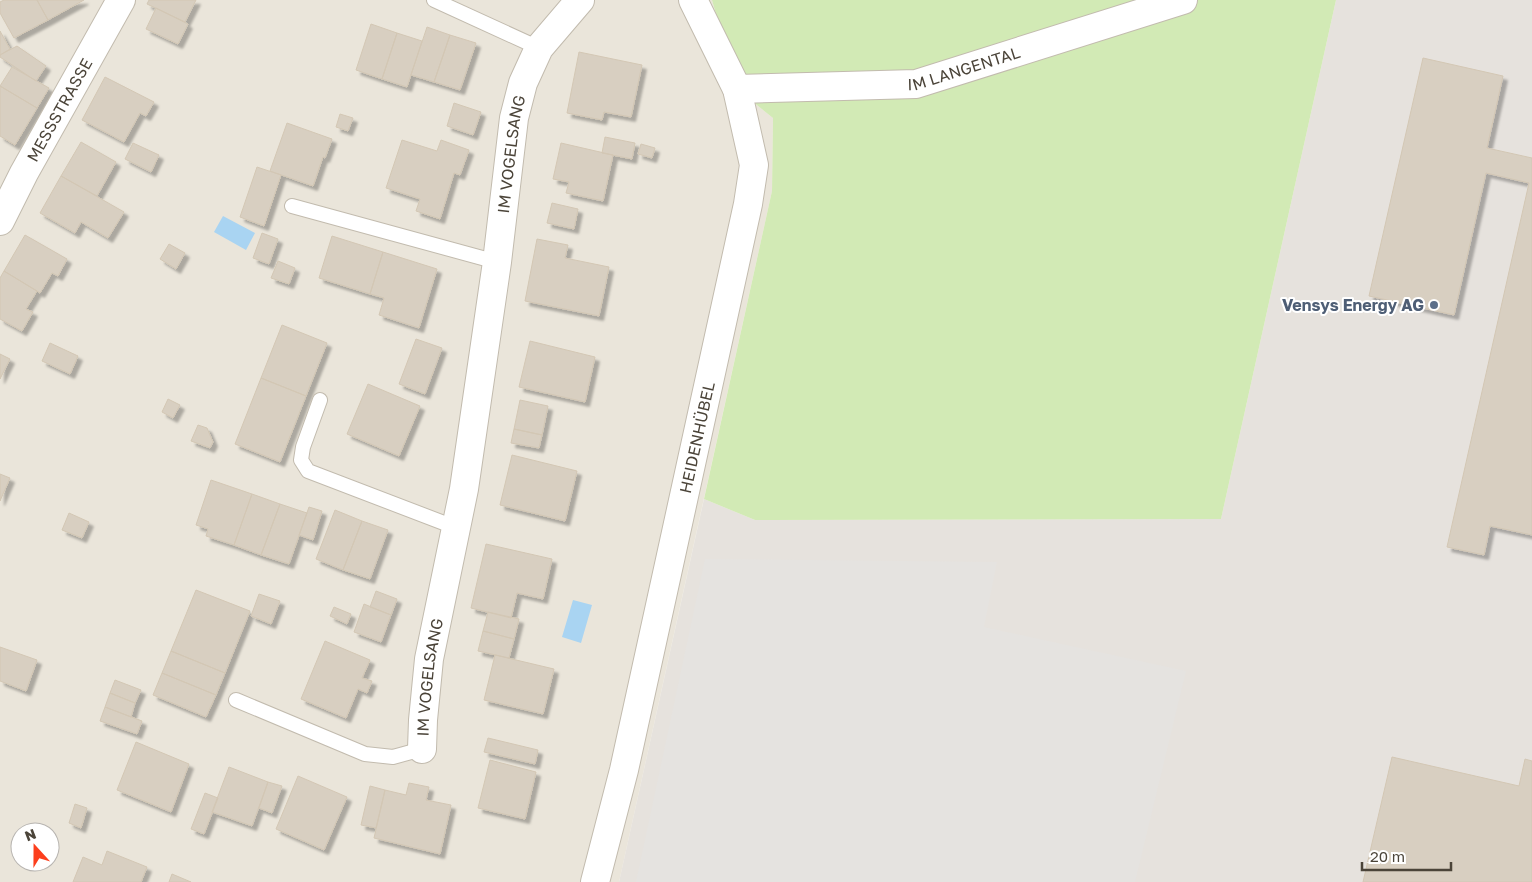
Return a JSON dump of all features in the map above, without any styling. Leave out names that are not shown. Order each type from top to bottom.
[{"type":"street","name":"MESSSTRASSE","points":[[0,221],[24,173],[121,0]]},
{"type":"street","name":"IM VOGELSANG","points":[[422,749],[429,659],[457,528],[497,262],[514,118],[523,83],[539,48],[580,0]]},
{"type":"street","name":"HEIDENHÜBEL","points":[[595,882],[626,761],[748,204],[754,165],[737,89],[693,0]]},
{"type":"street","name":"IM LANGENTAL","points":[[737,89],[916,84],[1183,0]]},
{"type":"lane","points":[[434,0],[539,48]]},
{"type":"lane","points":[[292,206],[497,262]]},
{"type":"lane","points":[[320,400],[303,447],[301,460],[308,471],[457,528]]},
{"type":"lane","name":"IM VOGELSANG","points":[[236,700],[365,754],[393,756],[422,749]]},
{"type":"shaded area","points":[[0,0],[712,0],[737,89],[773,118],[772,191],[619,882],[0,882]]},
{"type":"shaded area","points":[[1336,0],[1532,0],[1532,882],[619,882],[704,499],[755,520],[1221,519]]},
{"type":"shaded area","points":[[705,559],[997,562],[984,627],[1186,671],[1135,882],[636,882]]},
{"type":"green space","points":[[712,0],[1336,0],[1221,519],[755,520],[704,499],[772,191],[773,118],[737,89]]},
{"type":"water","points":[[223,216],[255,233],[246,250],[214,232]]},
{"type":"water","points":[[573,600],[592,605],[581,643],[562,637]]},
{"type":"building","points":[[4,0],[37,0],[48,20],[14,38],[0,13],[0,2]]},
{"type":"building","points":[[37,0],[84,0],[48,20]]},
{"type":"building","points":[[149,0],[196,0],[185,22],[147,4]]},
{"type":"building","points":[[156,8],[188,24],[178,44],[146,29]]},
{"type":"building","points":[[371,24],[397,33],[382,79],[356,70]]},
{"type":"building","points":[[427,27],[450,35],[434,82],[411,75]]},
{"type":"building","points":[[0,31],[10,49],[0,55]]},
{"type":"building","points":[[397,33],[422,41],[407,87],[382,79]]},
{"type":"building","points":[[450,35],[476,43],[460,90],[434,82]]},
{"type":"building","points":[[17,46],[46,66],[36,81],[0,57],[0,55]]},
{"type":"building","points":[[579,52],[642,65],[631,117],[604,112],[602,120],[567,113]]},
{"type":"building","name":"Vensys Energy AG","points":[[1423,58],[1503,76],[1487,148],[1532,158],[1532,535],[1490,526],[1484,555],[1447,547],[1529,183],[1486,173],[1454,315],[1369,296]]},
{"type":"building","points":[[12,67],[49,88],[37,108],[0,86]]},
{"type":"building","points":[[105,77],[154,102],[146,116],[140,113],[124,142],[82,120]]},
{"type":"building","points":[[0,86],[37,108],[15,145],[0,136]]},
{"type":"building","points":[[454,103],[481,112],[473,135],[447,126]]},
{"type":"building","points":[[340,114],[353,118],[348,131],[336,127]]},
{"type":"building","points":[[287,123],[332,139],[325,158],[323,157],[313,186],[270,171]]},
{"type":"building","points":[[605,137],[635,143],[632,159],[602,153]]},
{"type":"building","points":[[402,140],[437,151],[441,140],[469,150],[460,175],[454,173],[440,219],[416,211],[420,199],[386,188]]},
{"type":"building","points":[[81,142],[116,162],[97,196],[61,176]]},
{"type":"building","points":[[133,143],[159,155],[151,172],[125,159]]},
{"type":"building","points":[[561,143],[613,155],[603,201],[566,193],[569,182],[553,179]]},
{"type":"building","points":[[641,144],[655,148],[652,158],[638,154]]},
{"type":"building","points":[[257,167],[281,175],[264,226],[240,217]]},
{"type":"building","points":[[61,176],[124,212],[108,238],[81,222],[75,233],[40,213]]},
{"type":"building","points":[[552,203],[578,209],[574,229],[547,223]]},
{"type":"building","points":[[262,233],[278,239],[269,264],[253,258]]},
{"type":"building","points":[[25,235],[67,259],[58,276],[52,273],[40,293],[4,271]]},
{"type":"building","points":[[332,236],[383,252],[370,294],[319,278]]},
{"type":"building","points":[[537,239],[568,245],[565,258],[609,267],[599,316],[525,301]]},
{"type":"building","points":[[169,244],[185,253],[176,269],[160,259]]},
{"type":"building","points":[[383,252],[437,269],[419,328],[379,315],[384,298],[370,294]]},
{"type":"building","points":[[278,261],[295,268],[289,284],[271,278]]},
{"type":"building","points":[[4,271],[37,291],[26,309],[33,312],[22,331],[0,319],[0,278]]},
{"type":"building","points":[[282,325],[327,343],[306,396],[261,378]]},
{"type":"building","points":[[416,339],[442,348],[425,394],[399,384]]},
{"type":"building","points":[[530,341],[595,357],[585,402],[519,387]]},
{"type":"building","points":[[50,343],[78,356],[70,374],[42,361]]},
{"type":"building","points":[[0,354],[10,359],[0,379]]},
{"type":"building","points":[[261,378],[306,396],[280,462],[235,444]]},
{"type":"building","points":[[368,384],[420,406],[399,456],[347,434]]},
{"type":"building","points":[[168,399],[180,405],[173,418],[162,412]]},
{"type":"building","points":[[520,400],[548,406],[542,435],[514,429]]},
{"type":"building","points":[[198,425],[207,428],[213,442],[210,448],[191,441]]},
{"type":"building","points":[[514,429],[542,435],[539,448],[511,443]]},
{"type":"building","points":[[512,455],[577,471],[565,521],[500,505]]},
{"type":"building","points":[[0,474],[10,478],[0,501]]},
{"type":"building","points":[[211,480],[252,494],[234,545],[206,536],[208,529],[196,525]]},
{"type":"building","points":[[252,494],[280,504],[261,555],[234,545]]},
{"type":"building","points":[[280,504],[307,513],[289,564],[261,555]]},
{"type":"building","points":[[309,507],[322,511],[313,540],[299,535]]},
{"type":"building","points":[[335,510],[362,521],[343,570],[316,559]]},
{"type":"building","points":[[69,513],[89,522],[82,538],[62,530]]},
{"type":"building","points":[[362,521],[388,530],[370,579],[343,570]]},
{"type":"building","points":[[486,544],[552,559],[543,599],[517,593],[511,618],[471,608]]},
{"type":"building","points":[[196,590],[250,611],[225,673],[171,651]]},
{"type":"building","points":[[376,591],[397,599],[391,615],[370,607]]},
{"type":"building","points":[[259,594],[280,601],[271,624],[251,616]]},
{"type":"building","points":[[364,604],[391,615],[381,642],[354,632]]},
{"type":"building","points":[[334,607],[351,614],[347,624],[330,616]]},
{"type":"building","points":[[488,612],[519,619],[514,639],[483,631]]},
{"type":"building","points":[[483,631],[514,639],[509,658],[478,651]]},
{"type":"building","points":[[325,641],[370,660],[362,678],[372,681],[367,693],[358,689],[346,718],[301,699]]},
{"type":"building","points":[[0,647],[37,660],[26,691],[0,681]]},
{"type":"building","points":[[171,651],[225,673],[216,695],[162,673]]},
{"type":"building","points":[[495,655],[554,669],[543,714],[484,700]]},
{"type":"building","points":[[162,673],[216,695],[206,717],[153,695]]},
{"type":"building","points":[[115,680],[141,690],[135,703],[110,693]]},
{"type":"building","points":[[110,693],[135,703],[131,717],[105,707]]},
{"type":"building","points":[[105,707],[142,721],[137,734],[100,721]]},
{"type":"building","points":[[488,738],[538,750],[535,764],[484,752]]},
{"type":"building","points":[[136,742],[189,764],[171,812],[117,790]]},
{"type":"building","points":[[1392,757],[1519,786],[1525,759],[1532,761],[1532,882],[1363,882]]},
{"type":"building","points":[[490,760],[536,772],[525,819],[478,808]]},
{"type":"building","points":[[229,767],[268,782],[252,826],[212,812]]},
{"type":"building","points":[[298,776],[347,797],[324,850],[276,829]]},
{"type":"building","points":[[268,782],[282,786],[272,813],[259,808]]},
{"type":"building","points":[[409,783],[429,787],[426,800],[451,805],[440,854],[374,838],[385,790],[406,795]]},
{"type":"building","points":[[370,786],[385,790],[376,828],[361,825]]},
{"type":"building","points":[[205,793],[218,798],[204,834],[191,829]]},
{"type":"building","points":[[75,804],[87,808],[81,828],[69,823]]},
{"type":"building","points":[[107,851],[147,867],[141,882],[73,882],[83,857],[102,865]]},
{"type":"building","points":[[172,874],[191,882],[169,882]]},
{"type":"place","name":"Vensys Energy AG","points":[[1434,305]]}]
